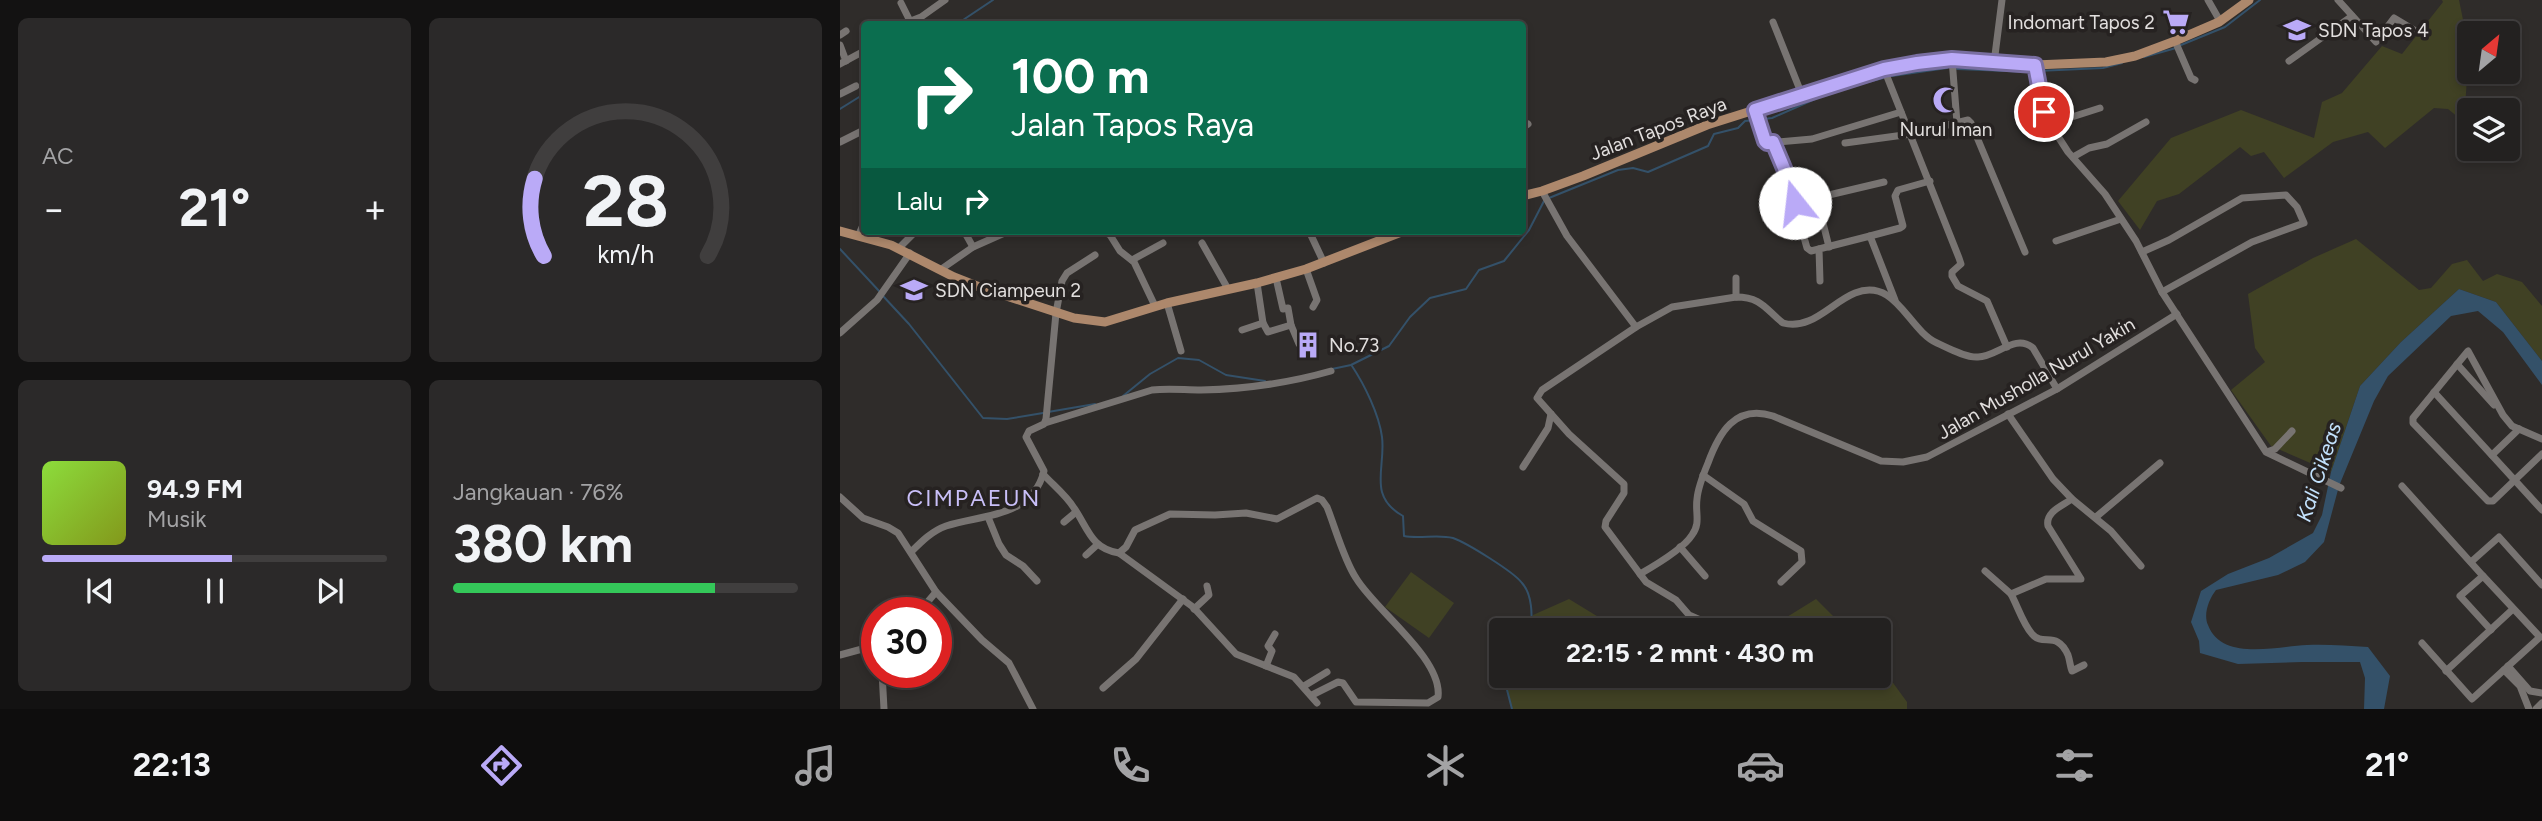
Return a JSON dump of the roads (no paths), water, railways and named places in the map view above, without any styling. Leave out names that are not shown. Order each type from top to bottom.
[{"type":"main road","name":"Jalan Tapos Raya","points":[[1526,195],[1546,199],[1707,125],[1758,116],[1802,95],[1884,69],[1952,59],[2035,69],[2106,62],[2177,45],[2220,21],[2249,0]]},
{"type":"main road","points":[[840,231],[859,234]]},
{"type":"main road","points":[[862,235],[899,248],[982,288],[1073,318],[1105,322],[1155,306],[1306,269],[1387,235]]},
{"type":"street","points":[[910,21],[933,10],[945,0]]},
{"type":"street","points":[[1994,63],[2002,0]]},
{"type":"street","points":[[2207,0],[2220,21]]},
{"type":"street","points":[[2338,0],[2376,42],[2394,18],[2414,30]]},
{"type":"street","points":[[901,3],[906,21]]},
{"type":"street","points":[[2289,61],[2352,16]]},
{"type":"street","points":[[1773,22],[1802,95]]},
{"type":"street","points":[[840,45],[843,62],[861,53]]},
{"type":"street","points":[[2177,45],[2191,78],[2195,80]]},
{"type":"street","points":[[1952,59],[1957,123]]},
{"type":"street","points":[[1884,69],[1961,264],[1952,272],[1952,276],[1958,286],[1987,301],[2007,347]]},
{"type":"street","points":[[2035,69],[2044,112],[2050,124],[2073,157],[2105,194],[2142,252],[2162,292],[2266,452],[2341,488]]},
{"type":"street","points":[[840,94],[856,86]]},
{"type":"street","points":[[2050,124],[2100,108]]},
{"type":"street","points":[[1758,116],[1766,142],[1773,142],[1812,139],[1901,112]]},
{"type":"street","points":[[1846,143],[1911,134],[1965,120],[1971,123],[2025,252]]},
{"type":"street","points":[[2073,157],[2090,148],[2107,144],[2146,122]]},
{"type":"street","points":[[840,142],[861,132]]},
{"type":"street","points":[[1773,142],[1786,173],[1810,251],[1900,228],[1903,226],[1895,196],[1898,190],[1930,181]]},
{"type":"street","points":[[1795,203],[1885,182]]},
{"type":"street","points":[[2142,252],[2180,234],[2242,198],[2286,195],[2297,207],[2304,223],[2252,242],[2162,292]]},
{"type":"street","points":[[1546,199],[1567,236],[1636,327]]},
{"type":"street","points":[[1822,219],[1829,247]]},
{"type":"street","points":[[2056,241],[2121,219]]},
{"type":"street","points":[[859,234],[861,230]]},
{"type":"street","points":[[899,248],[912,235]]},
{"type":"street","points":[[966,235],[973,247]]},
{"type":"street","points":[[940,270],[973,247],[1000,235]]},
{"type":"street","points":[[1110,235],[1120,251],[1132,260],[1155,306]]},
{"type":"street","points":[[1311,235],[1324,263]]},
{"type":"street","points":[[1870,236],[1889,279],[1895,301]]},
{"type":"street","points":[[1132,260],[1163,243]]},
{"type":"street","points":[[1202,243],[1228,289]]},
{"type":"street","points":[[1819,248],[1820,281]]},
{"type":"street","points":[[840,333],[882,293],[910,253]]},
{"type":"street","points":[[1046,421],[1056,313],[1065,274],[1095,255]]},
{"type":"street","points":[[1306,269],[1317,300],[1313,307]]},
{"type":"street","points":[[1276,278],[1283,309],[1288,308],[1291,325],[1300,344]]},
{"type":"street","points":[[1736,278],[1737,297]]},
{"type":"street","points":[[1257,283],[1268,332],[1291,325]]},
{"type":"street","points":[[1696,618],[1689,615],[1675,600],[1653,588],[1605,527],[1624,492],[1624,484],[1569,434],[1537,398],[1539,393],[1590,356],[1672,307],[1746,297],[1767,306],[1779,320],[1789,325],[1799,324],[1828,311],[1854,293],[1876,291],[1895,301],[1923,333],[1936,342],[1976,357],[2021,342],[2030,345],[2057,389]]},
{"type":"street","points":[[1167,303],[1181,351]]},
{"type":"street","name":"Jalan Musholla Nurul Yakin","points":[[1640,574],[1680,547],[1692,535],[1698,523],[1696,501],[1714,443],[1721,431],[1750,413],[1773,416],[1872,458],[1892,462],[1927,457],[2057,389],[2177,314]]},
{"type":"street","points":[[1242,330],[1264,323]]},
{"type":"street","points":[[2503,415],[2468,351],[2413,418],[2413,423],[2488,501],[2493,500],[2542,454]]},
{"type":"street","points":[[2457,364],[2512,426],[2542,439]]},
{"type":"street","points":[[911,552],[937,530],[1009,512],[1022,504],[1038,487],[1043,474],[1026,437],[1029,431],[1046,421],[1152,390],[1199,390],[1274,384],[1331,371]]},
{"type":"street","points":[[2434,392],[2540,505]]},
{"type":"street","points":[[1523,467],[1548,428],[1551,414]]},
{"type":"street","points":[[2008,414],[2046,469],[2072,499],[2111,531],[2141,566]]},
{"type":"street","points":[[2492,455],[2519,429]]},
{"type":"street","points":[[2266,452],[2275,449],[2292,431]]},
{"type":"street","points":[[2096,517],[2160,463]]},
{"type":"street","points":[[1043,474],[1076,512],[1097,545],[1119,553],[1183,599],[1236,654],[1294,677],[1314,699],[1330,684],[1341,682],[1356,702],[1428,703],[1438,697],[1437,676],[1355,578],[1322,500],[1317,498],[1277,519],[1246,513],[1170,514],[1135,530],[1119,553]]},
{"type":"street","points":[[1703,475],[1744,504],[1753,521],[1801,551],[1802,562],[1782,582]]},
{"type":"street","points":[[2402,486],[2513,609],[2541,636],[2472,699],[2422,643]]},
{"type":"street","points":[[840,497],[863,519],[894,530],[936,592],[982,640],[1005,659],[1033,709]]},
{"type":"street","points":[[2011,594],[2046,579],[2081,579],[2046,520],[2072,499]]},
{"type":"street","points":[[1064,522],[1076,512]]},
{"type":"street","points":[[988,517],[1006,555],[1023,566],[1037,580]]},
{"type":"street","points":[[2471,562],[2499,537],[2542,585]]},
{"type":"street","points":[[1086,555],[1097,545]]},
{"type":"street","points":[[1680,547],[1705,576]]},
{"type":"street","points":[[1985,571],[2011,594],[2033,635],[2040,640],[2057,641],[2068,654],[2072,671],[2084,665]]},
{"type":"street","points":[[2483,576],[2460,596],[2491,630]]},
{"type":"street","points":[[1194,609],[1209,595],[1207,586]]},
{"type":"street","points":[[932,597],[936,592]]},
{"type":"street","points":[[1103,688],[1136,659],[1183,599]]},
{"type":"street","points":[[2446,671],[2513,609]]},
{"type":"street","points":[[1266,666],[1272,651],[1268,646],[1275,634]]},
{"type":"street","points":[[840,655],[861,649]]},
{"type":"street","points":[[2506,668],[2530,691],[2542,693]]},
{"type":"street","points":[[2506,668],[2520,686],[2529,709]]},
{"type":"street","points":[[1304,687],[1327,672]]},
{"type":"street","points":[[883,688],[884,709]]},
{"type":"street","points":[[2536,709],[2542,703]]},
{"type":"water","points":[[2459,289],[2496,302],[2542,361],[2542,385],[2503,332],[2478,311],[2451,316],[2388,376],[2374,401],[2339,486],[2324,542],[2305,562],[2278,575],[2216,590],[2206,611],[2208,625],[2215,637],[2238,648],[2315,645],[2368,647],[2390,676],[2384,709],[2364,709],[2365,678],[2360,662],[2238,664],[2200,653],[2199,641],[2191,622],[2201,591],[2228,574],[2269,558],[2313,533],[2322,515],[2331,472],[2360,386],[2401,342]]},
{"type":"waterway","points":[[962,21],[993,0]]},
{"type":"waterway","points":[[2181,45],[2225,27],[2260,0]]},
{"type":"waterway","points":[[2144,57],[2176,48]]},
{"type":"waterway","points":[[2037,71],[2103,68],[2122,63]]},
{"type":"waterway","points":[[1892,76],[1947,68]]},
{"type":"waterway","points":[[1957,69],[2032,72]]},
{"type":"waterway","points":[[1764,119],[1831,92],[1883,78]]},
{"type":"waterway","points":[[840,109],[861,96]]},
{"type":"waterway","points":[[1549,198],[1618,170],[1633,168],[1648,172],[1708,146],[1714,134],[1738,128],[1745,121],[1755,120]]},
{"type":"waterway","points":[[1526,234],[1544,201]]},
{"type":"waterway","points":[[1332,369],[1351,365],[1389,346],[1410,317],[1430,298],[1466,289],[1479,270],[1504,261],[1525,235]]},
{"type":"waterway","points":[[840,249],[880,292]]},
{"type":"waterway","points":[[883,296],[909,324],[983,418],[1007,419],[1043,413]]},
{"type":"waterway","points":[[1123,396],[1150,374],[1178,358],[1199,360],[1226,375],[1265,381]]},
{"type":"waterway","points":[[1352,366],[1378,419],[1383,448],[1380,481],[1385,500],[1403,516],[1404,536],[1453,538],[1510,572],[1528,593],[1531,618]]},
{"type":"waterway","points":[[1048,412],[1095,404]]},
{"type":"waterway","points":[[1507,688],[1512,709]]},
{"type":"place","name":"Indomart Tapos 2","points":[[2176,22]]},
{"type":"place","name":"SDN Tapos 4","points":[[2297,30]]},
{"type":"place","name":"Nurul Iman","points":[[1946,100]]},
{"type":"place","name":"SDN Ciampeun 2","points":[[914,290]]},
{"type":"place","name":"No.73","points":[[1308,345]]},
{"type":"district","name":"CIMPAEUN","points":[[974,498]]},
{"type":"water label","name":"Kali Cikeas","points":[[2319,472]]}]
